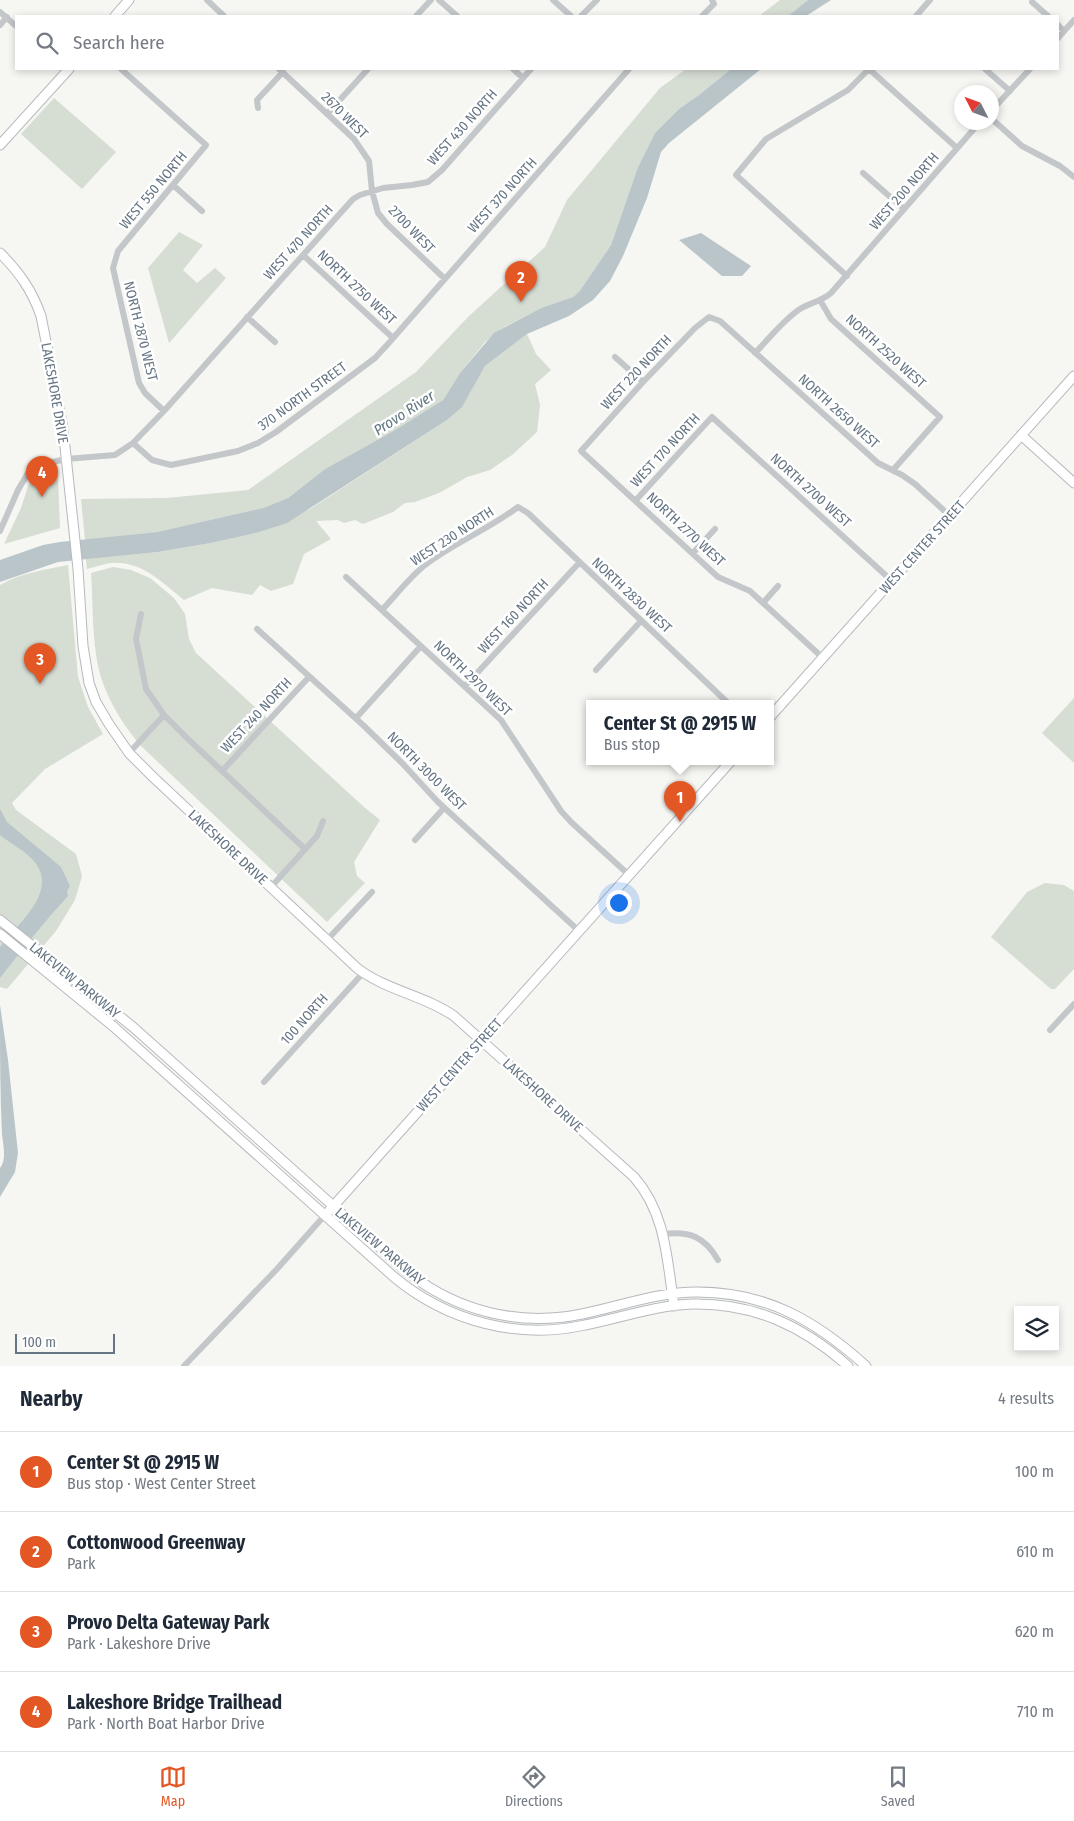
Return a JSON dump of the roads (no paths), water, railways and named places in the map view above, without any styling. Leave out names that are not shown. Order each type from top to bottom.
[{"type":"street","points":[[116,15],[129,0]]},
{"type":"street","points":[[207,0],[223,15]]},
{"type":"street","points":[[417,15],[431,0]]},
{"type":"street","points":[[439,0],[456,15]]},
{"type":"street","points":[[553,0],[570,15]]},
{"type":"street","points":[[582,15],[597,0]]},
{"type":"street","points":[[921,15],[930,0]]},
{"type":"street","points":[[703,15],[713,2]]},
{"type":"street","points":[[1032,2],[1047,15]]},
{"type":"street","points":[[0,12],[15,25]]},
{"type":"street","points":[[0,25],[7,17]]},
{"type":"street","points":[[1059,37],[1074,20]]},
{"type":"street","points":[[1059,26],[1064,31]]},
{"type":"street","points":[[0,145],[66,70]]},
{"type":"street","name":"WEST 550 NORTH","points":[[118,251],[206,145],[122,70]]},
{"type":"street","points":[[258,108],[257,100],[281,70]]},
{"type":"street","name":"2670 WEST","points":[[281,70],[354,139],[369,160],[372,191]]},
{"type":"street","points":[[327,114],[367,70]]},
{"type":"street","points":[[514,70],[523,78]]},
{"type":"street","name":"WEST 430 NORTH","points":[[372,191],[428,182],[442,170],[530,70]]},
{"type":"street","name":"WEST 370 NORTH","points":[[393,338],[628,70]]},
{"type":"street","points":[[847,276],[736,175],[766,139],[848,90],[868,70]]},
{"type":"street","points":[[870,70],[958,148]]},
{"type":"street","points":[[986,70],[1010,91]]},
{"type":"street","points":[[999,103],[1029,70]]},
{"type":"street","points":[[999,125],[1022,146],[1060,166],[1074,177]]},
{"type":"street","name":"WEST 200 NORTH","points":[[756,353],[784,322],[799,310],[831,293],[973,130]]},
{"type":"street","points":[[862,173],[904,209]]},
{"type":"street","points":[[173,185],[202,211]]},
{"type":"street","name":"2700 WEST","points":[[372,191],[378,213],[386,224],[445,278]]},
{"type":"street","name":"WEST 470 NORTH","points":[[133,443],[353,200],[372,191]]},
{"type":"street","name":"NORTH 2870 WEST","points":[[118,251],[113,268],[139,383],[145,393],[164,410]]},
{"type":"street","name":"LAKESHORE DRIVE","points":[[0,253],[27,284],[38,308],[61,412],[78,569],[83,646],[89,683],[96,702],[109,724],[152,777],[363,973],[381,984],[440,1007],[461,1021],[634,1177],[654,1206],[664,1234],[674,1306]]},
{"type":"street","name":"NORTH 2750 WEST","points":[[303,255],[393,338]]},
{"type":"street","name":"NORTH 2520 WEST","points":[[820,300],[831,318],[940,417],[893,470]]},
{"type":"street","points":[[247,317],[275,342]]},
{"type":"street","name":"WEST 220 NORTH","points":[[581,451],[642,382],[695,328],[709,317],[714,318]]},
{"type":"street","name":"NORTH 2650 WEST","points":[[714,318],[720,321],[878,463],[893,470],[914,484],[950,516]]},
{"type":"street","name":"370 NORTH STREET","points":[[133,443],[152,460],[171,465],[238,451],[258,443],[276,432],[376,358],[393,338]]},
{"type":"street","points":[[615,357],[642,382]]},
{"type":"street","name":"WEST CENTER STREET","points":[[774,713],[1074,376]]},
{"type":"street","name":"WEST 170 NORTH","points":[[636,500],[712,417]]},
{"type":"street","name":"NORTH 2700 WEST","points":[[712,417],[892,581]]},
{"type":"street","points":[[1021,435],[1074,483]]},
{"type":"street","points":[[0,531],[18,490],[28,473],[44,464],[66,459],[115,455],[133,443]]},
{"type":"street","name":"NORTH 2770 WEST","points":[[581,451],[718,577],[750,591],[823,658]]},
{"type":"street","name":"NORTH 2830 WEST","points":[[518,507],[528,513],[725,700]]},
{"type":"street","name":"WEST 230 NORTH","points":[[382,610],[414,575],[428,564],[518,507]]},
{"type":"street","points":[[693,553],[714,529]]},
{"type":"street","name":"WEST 160 NORTH","points":[[465,686],[579,563]]},
{"type":"street","name":"NORTH 2970 WEST","points":[[346,577],[501,720],[570,822],[629,875]]},
{"type":"street","points":[[763,603],[778,586]]},
{"type":"street","points":[[141,614],[136,639],[146,689],[164,714],[305,849]]},
{"type":"street","points":[[596,670],[642,621]]},
{"type":"street","name":"NORTH 3000 WEST","points":[[257,630],[356,718],[444,808],[579,931]]},
{"type":"street","points":[[356,718],[421,646]]},
{"type":"street","name":"WEST 240 NORTH","points":[[222,771],[309,677]]},
{"type":"street","points":[[130,752],[164,714]]},
{"type":"street","name":"WEST CENTER STREET","points":[[184,1366],[325,1215],[727,765]]},
{"type":"street","points":[[415,840],[444,808]]},
{"type":"street","points":[[271,887],[317,836],[323,821]]},
{"type":"street","points":[[327,940],[372,892]]},
{"type":"street","name":"LAKEVIEW PARKWAY","points":[[0,920],[133,1027],[417,1280],[456,1301],[489,1312],[524,1318],[560,1317],[672,1294],[702,1292],[732,1294],[756,1299],[801,1317],[822,1330],[866,1366]]},
{"type":"street","name":"LAKEVIEW PARKWAY","points":[[0,934],[114,1027],[394,1277],[413,1292],[444,1310],[502,1328],[527,1330],[563,1329],[674,1306],[705,1304],[728,1306],[774,1318],[796,1328],[817,1340],[848,1366]]},
{"type":"street","name":"100 NORTH","points":[[264,1082],[363,973]]},
{"type":"street","points":[[1050,1030],[1074,1004]]},
{"type":"street","points":[[664,1234],[693,1235],[708,1247],[718,1260]]},
{"type":"place","name":"Cottonwood Greenway","points":[[521,302]]},
{"type":"place","name":"Lakeshore Bridge Trailhead","points":[[42,497]]},
{"type":"place","name":"Provo Delta Gateway Park","points":[[40,684]]},
{"type":"place","name":"Center St @ 2915 W","points":[[680,822]]},
{"type":"water label","name":"Provo River","points":[[404,413]]}]
